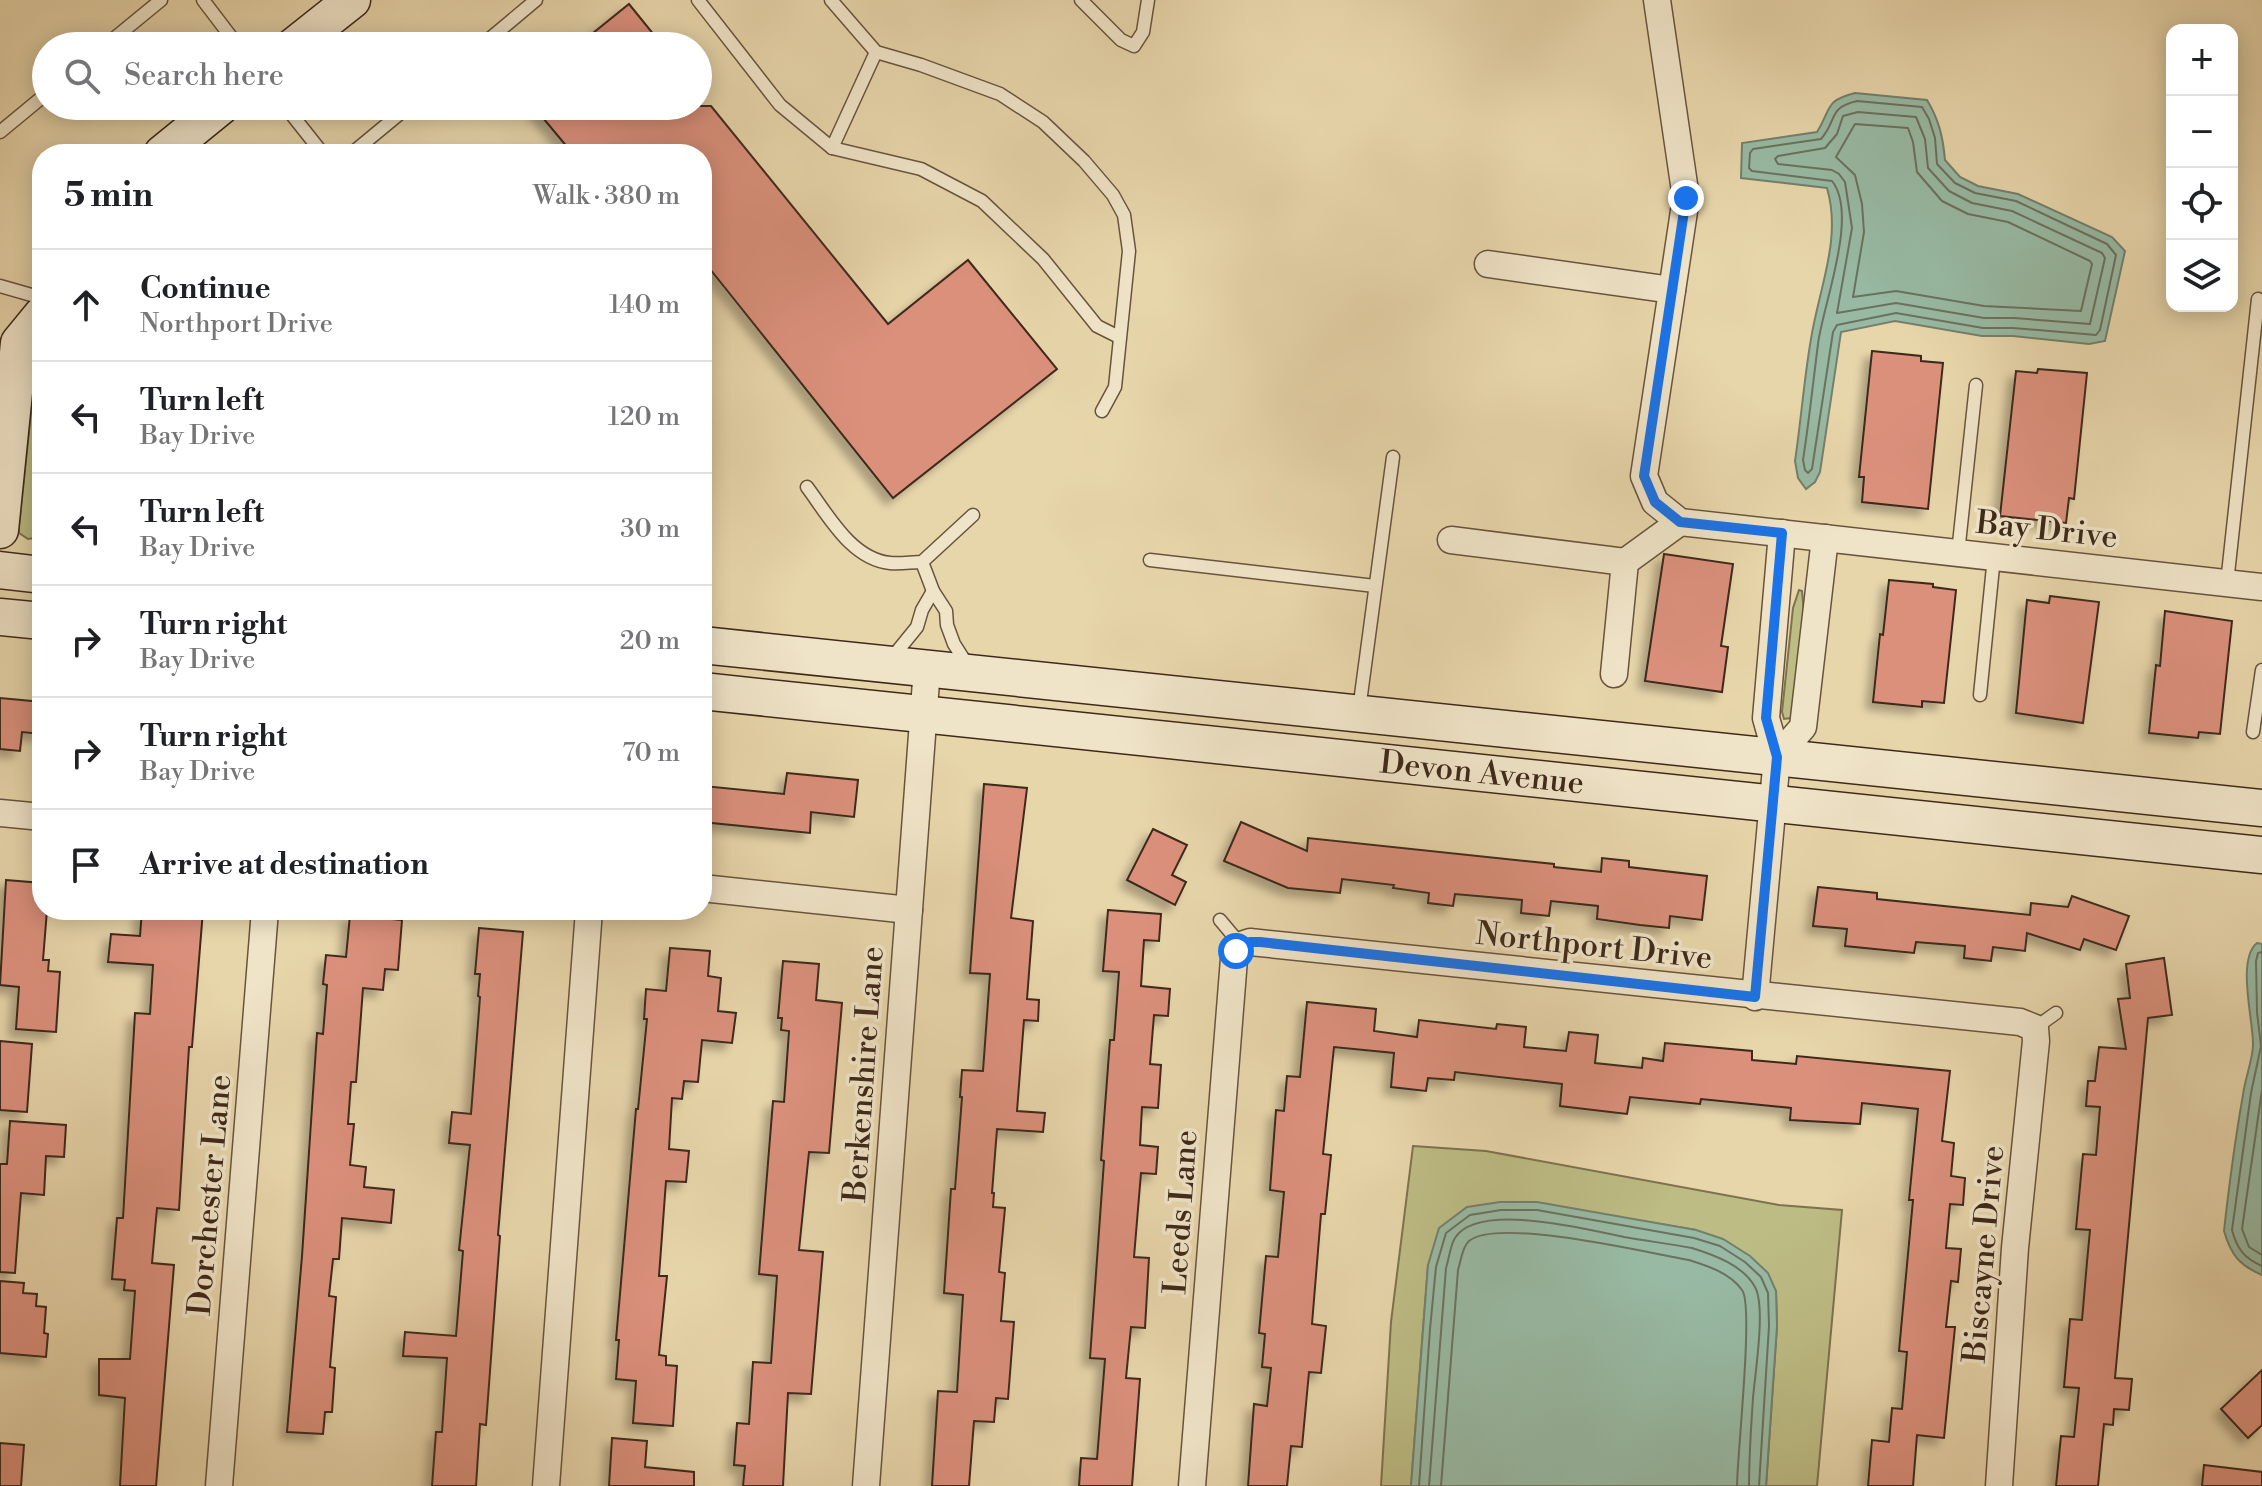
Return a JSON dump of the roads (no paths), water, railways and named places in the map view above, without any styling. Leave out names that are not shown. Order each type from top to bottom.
[{"type":"main road","points":[[312,32],[352,0]]},
{"type":"main road","points":[[174,144],[204,120]]},
{"type":"main road","points":[[0,530],[19,343],[32,327]]},
{"type":"main road","points":[[0,570],[32,574]]},
{"type":"main road","points":[[0,617],[32,620]]},
{"type":"main road","name":"Devon Avenue","points":[[712,646],[2262,808]]},
{"type":"main road","name":"Devon Avenue","points":[[712,692],[2262,855]]},
{"type":"street","points":[[1451,540],[1625,562],[1680,522],[1655,502],[1644,476],[1686,198],[1657,0]]},
{"type":"street","points":[[1488,264],[1672,290]]},
{"type":"street","name":"Bay Drive","points":[[1680,522],[2262,587]]},
{"type":"street","points":[[1755,997],[1777,757],[1766,718],[1782,533]]},
{"type":"street","points":[[1777,757],[1803,727],[1825,538]]},
{"type":"street","points":[[1614,674],[1625,562]]},
{"type":"street","name":"Berkenshire Lane","points":[[866,1486],[927,668]]},
{"type":"street","points":[[0,813],[32,816]]},
{"type":"street","points":[[712,889],[909,910]]},
{"type":"street","name":"Dorchester Lane","points":[[219,1486],[264,920]]},
{"type":"street","points":[[546,1486],[588,920]]},
{"type":"street","name":"Northport Drive","points":[[1241,945],[1260,942],[1755,997],[2020,1022],[2045,1020]]},
{"type":"street","name":"Leeds Lane","points":[[1192,1486],[1234,959],[1241,945]]},
{"type":"street","name":"Biscayne Drive","points":[[1999,1486],[2015,1248],[2036,1041],[2045,1020]]},
{"type":"lane","points":[[122,32],[161,0]]},
{"type":"lane","points":[[203,0],[227,32]]},
{"type":"lane","points":[[498,32],[536,0]]},
{"type":"lane","points":[[698,0],[780,105],[832,148],[921,169],[982,201],[1043,259],[1097,326],[1119,337]]},
{"type":"lane","points":[[831,0],[876,52],[1000,94],[1043,122],[1084,161],[1113,195],[1124,215],[1129,251],[1115,387],[1102,411]]},
{"type":"lane","points":[[1081,0],[1121,40],[1134,46],[1143,32],[1148,0]]},
{"type":"lane","points":[[832,148],[876,52]]},
{"type":"lane","points":[[0,132],[32,106]]},
{"type":"lane","points":[[296,120],[315,144]]},
{"type":"lane","points":[[363,144],[392,120]]},
{"type":"lane","points":[[0,286],[32,295]]},
{"type":"lane","points":[[2227,583],[2258,299]]},
{"type":"lane","points":[[1958,553],[1976,385]]},
{"type":"lane","points":[[1358,713],[1393,457]]},
{"type":"lane","points":[[807,487],[848,540],[865,554],[888,563],[922,562],[973,515]]},
{"type":"lane","points":[[1980,695],[1994,557]]},
{"type":"lane","points":[[1150,560],[1375,586]]},
{"type":"lane","points":[[922,562],[933,591],[946,611],[954,644],[972,673]]},
{"type":"lane","points":[[887,664],[917,627],[933,591]]},
{"type":"lane","points":[[2253,732],[2262,670]]},
{"type":"lane","points":[[1220,920],[1241,945]]},
{"type":"water","points":[[1855,93],[1927,100],[1940,129],[1945,160],[1960,177],[1978,186],[2018,194],[2112,237],[2125,251],[2105,341],[2089,344],[1982,336],[1895,321],[1841,332],[1820,472],[1815,482],[1806,489],[1798,478],[1795,461],[1811,339],[1831,245],[1831,207],[1827,188],[1741,178],[1742,143],[1817,132],[1830,106],[1838,99]]},
{"type":"water","points":[[2257,943],[2262,944],[2262,1275],[2237,1258],[2224,1231],[2237,1129],[2252,1052],[2247,977],[2251,951]]},
{"type":"water","points":[[1500,1202],[1537,1202],[1696,1230],[1723,1239],[1750,1256],[1768,1273],[1776,1291],[1777,1326],[1766,1486],[1411,1486],[1428,1265],[1439,1228],[1467,1207]]}]
